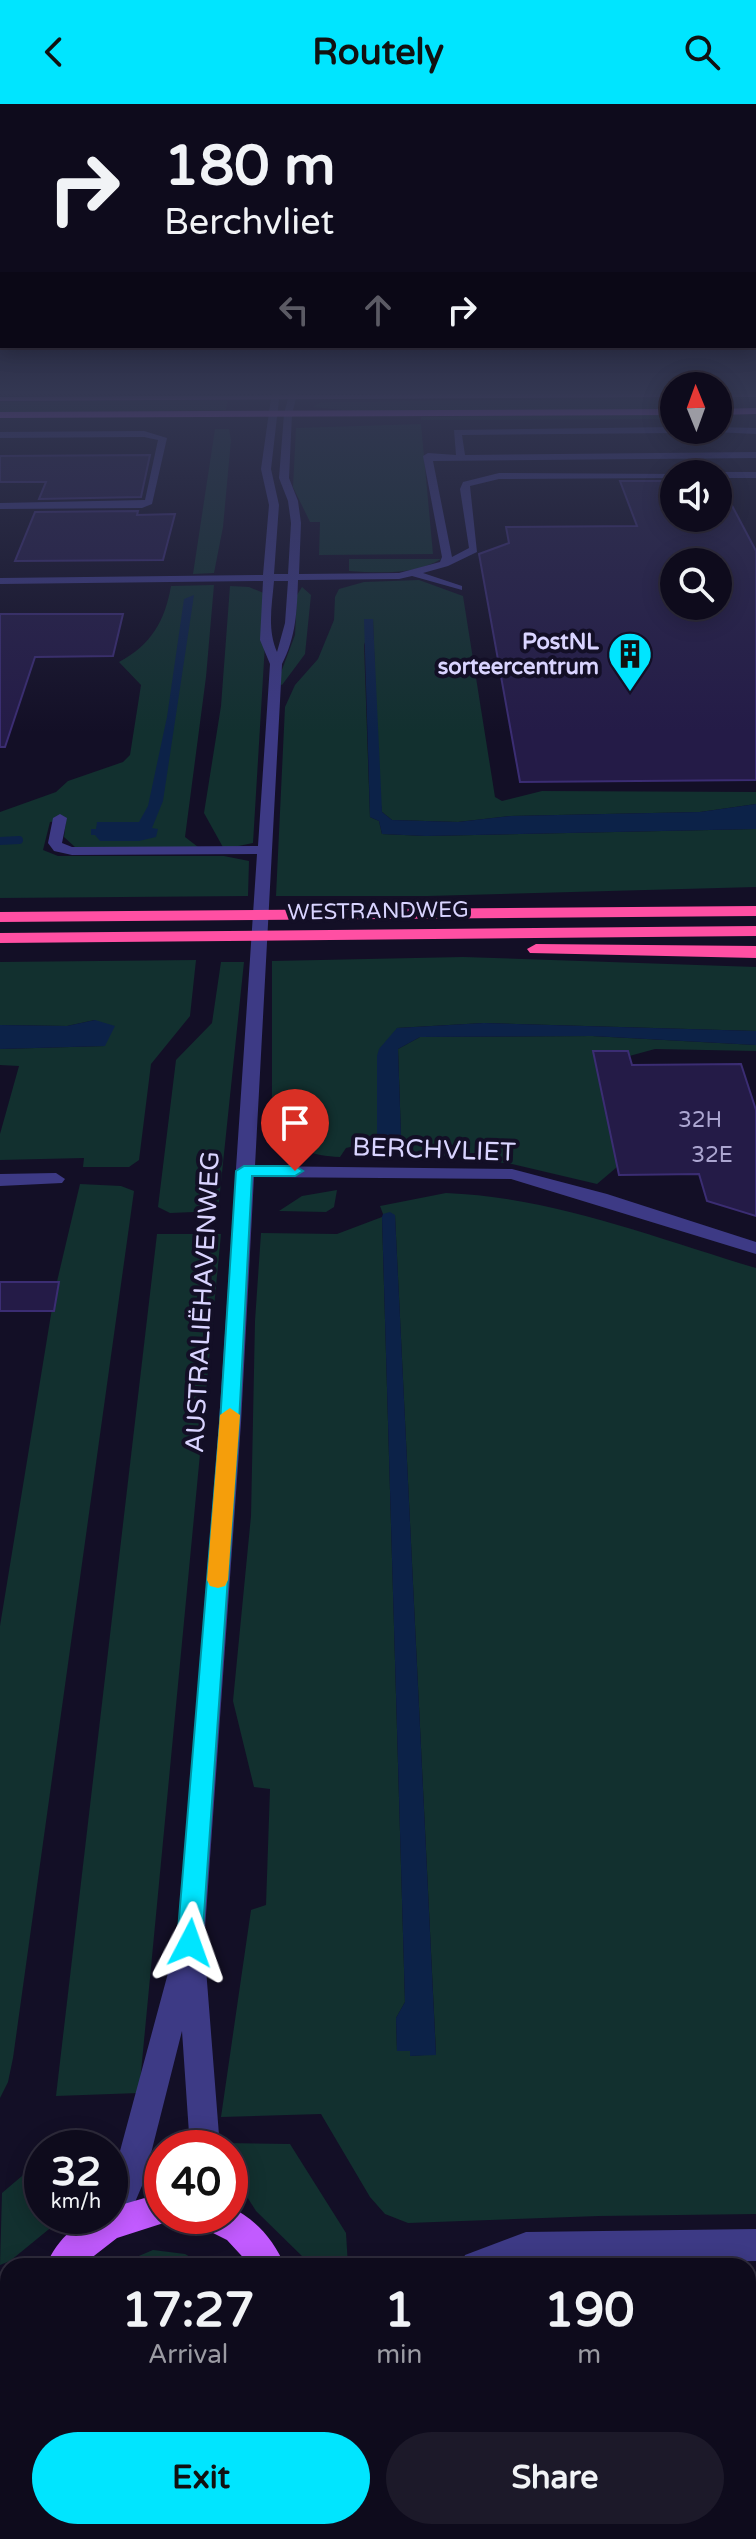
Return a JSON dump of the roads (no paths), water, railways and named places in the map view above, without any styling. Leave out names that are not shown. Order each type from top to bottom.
[{"type":"highway","points":[[554,913],[756,902]]},
{"type":"highway","name":"WESTRANDWEG","points":[[0,917],[756,911]]},
{"type":"highway","name":"WESTRANDWEG","points":[[0,938],[323,935],[411,940],[756,931]]},
{"type":"highway","points":[[411,940],[756,952]]},
{"type":"main road","points":[[70,2258],[94,2234]]},
{"type":"main road","points":[[241,2234],[259,2247],[265,2258]]},
{"type":"street","points":[[0,506],[143,505]]},
{"type":"street","name":"AUSTRALIËHAVENWEG","points":[[274,505],[267,579],[266,640],[276,664]]},
{"type":"street","name":"AUSTRALIËHAVENWEG","points":[[204,2130],[190,1943],[230,1423],[276,664],[289,638],[296,523],[293,505]]},
{"type":"street","points":[[438,505],[447,557],[444,564]]},
{"type":"street","points":[[0,581],[267,579],[416,574],[472,552],[467,505]]},
{"type":"street","points":[[416,574],[458,588]]},
{"type":"street","points":[[60,818],[55,843],[59,848],[72,851],[265,850]]},
{"type":"street","name":"BERCHVLIET","points":[[244,1171],[512,1174],[600,1198],[756,1248]]},
{"type":"street","points":[[0,1180],[56,1179]]},
{"type":"street","name":"AUSTRALIËHAVENWEG","points":[[128,2183],[190,1943]]},
{"type":"street","points":[[498,2258],[526,2248],[756,2245]]},
{"type":"water","points":[[194,595],[163,801],[152,828],[158,829],[156,837],[139,841],[100,841],[91,835],[91,829],[96,829],[97,822],[139,822],[148,806],[167,717],[184,599]]},
{"type":"water","points":[[364,619],[373,619],[382,812],[392,820],[458,822],[511,816],[700,812],[756,804],[756,829],[426,836],[382,834],[379,821],[370,817]]},
{"type":"water","points":[[95,1020],[115,1026],[105,1046],[0,1049],[0,1025],[67,1026]]},
{"type":"water","points":[[484,1023],[756,1031],[756,1045],[592,1036],[420,1037],[398,1049],[401,1137],[377,1138],[377,1056],[379,1049],[397,1028]]},
{"type":"water","points":[[390,1212],[395,1215],[436,2055],[410,2056],[410,2051],[397,2051],[396,2018],[405,2002],[382,1217]]},
{"type":"waterway","points":[[0,841],[19,840]]},
{"type":"place","name":"PostNL sorteercentrum","points":[[630,693]]}]
